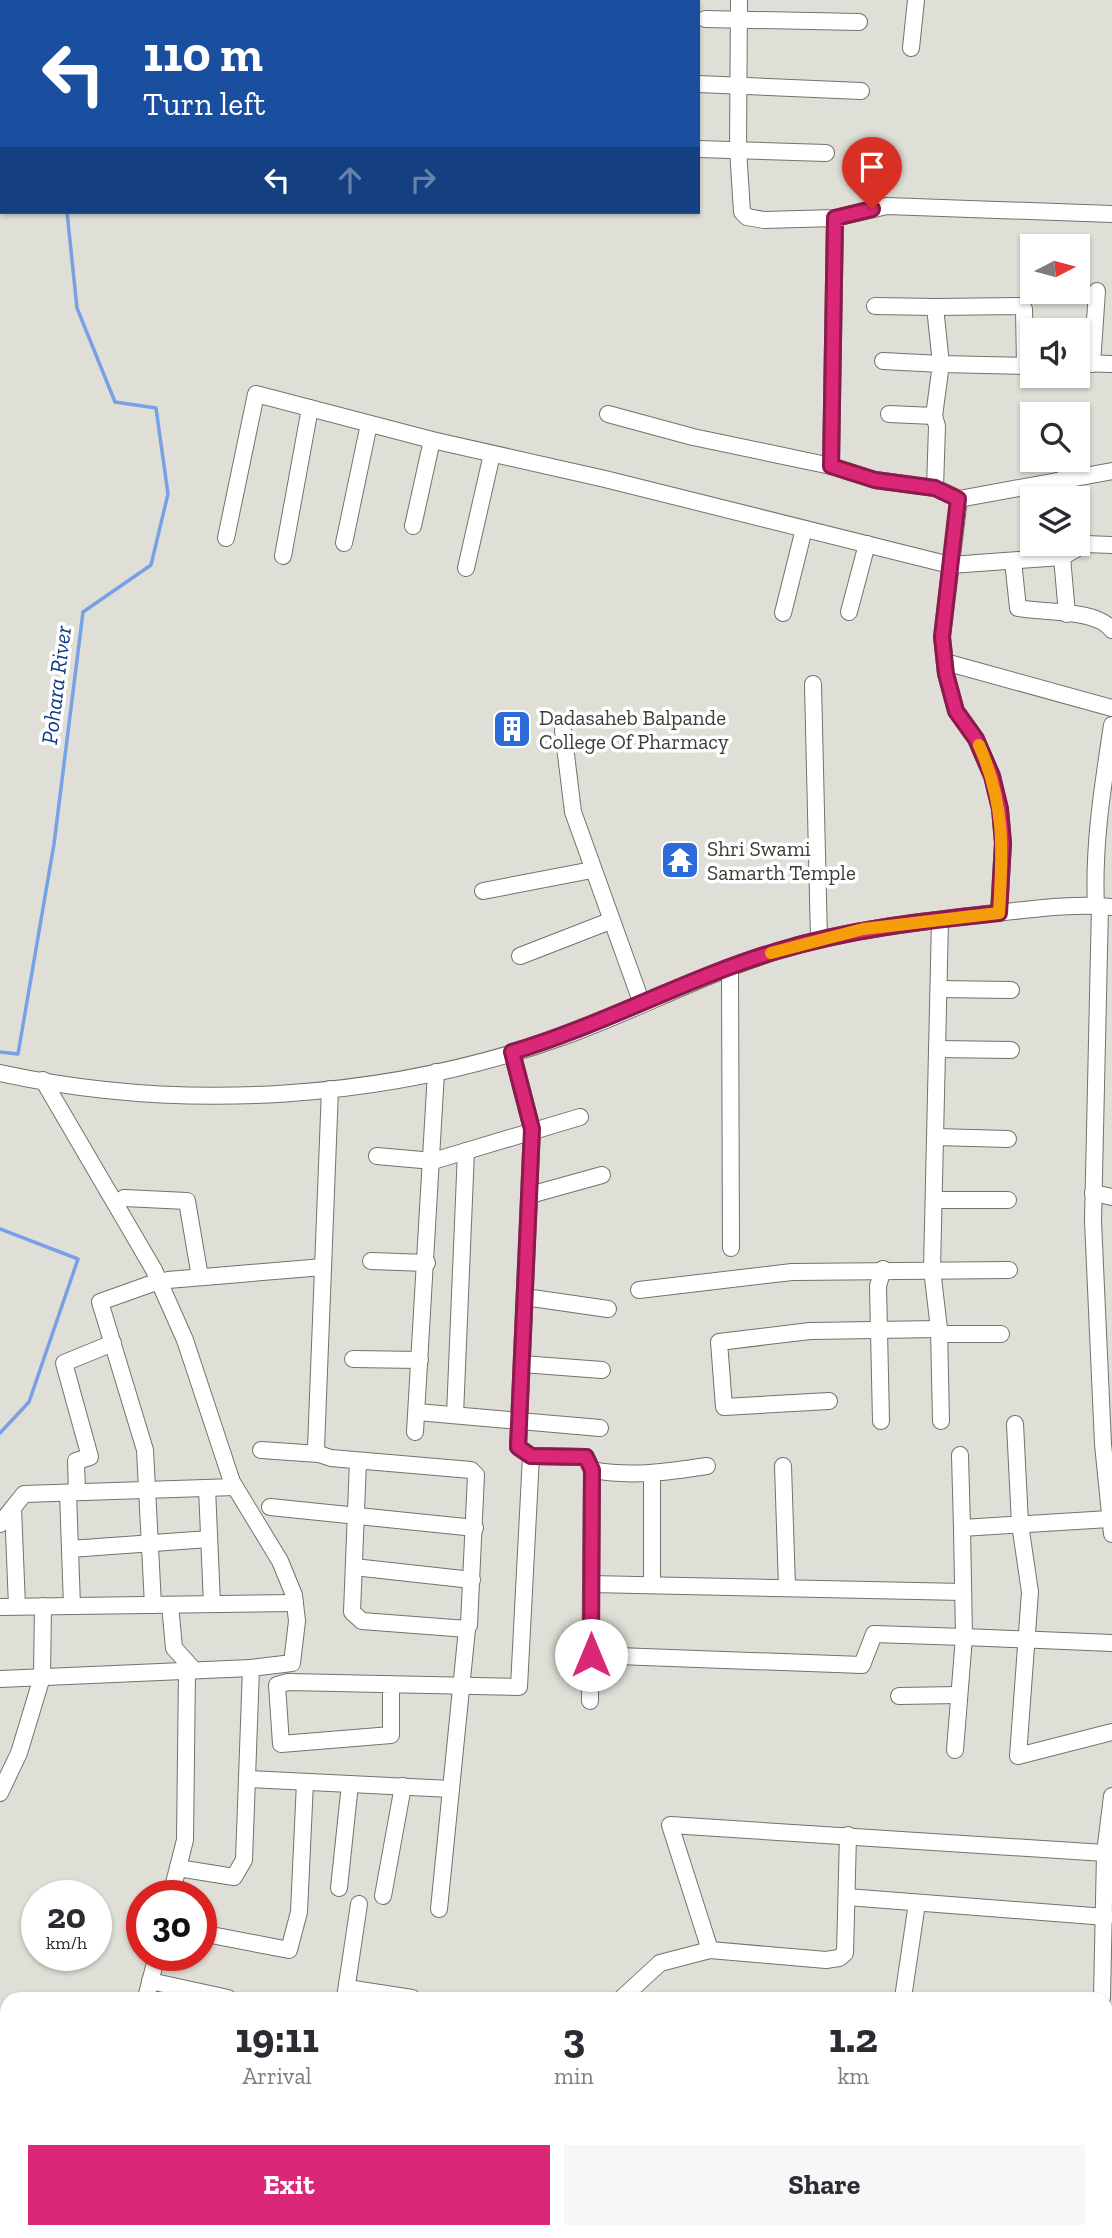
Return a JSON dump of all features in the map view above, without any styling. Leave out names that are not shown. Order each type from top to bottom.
[{"type":"street","points":[[739,0],[738,149],[742,212],[747,217],[764,220],[835,218],[887,206],[1112,214]]},
{"type":"street","points":[[911,48],[916,0]]},
{"type":"street","points":[[705,19],[859,22]]},
{"type":"street","points":[[700,84],[861,91]]},
{"type":"street","points":[[700,149],[826,153]]},
{"type":"street","points":[[831,466],[835,218]]},
{"type":"street","points":[[1090,333],[1097,291]]},
{"type":"street","points":[[875,306],[1019,306],[1024,309],[1025,318]]},
{"type":"street","points":[[935,307],[942,364],[933,416],[937,426],[935,488]]},
{"type":"street","points":[[883,361],[1020,366]]},
{"type":"street","points":[[1090,363],[1112,365]]},
{"type":"street","points":[[226,538],[256,394],[432,440],[950,565],[1013,561],[1041,556]]},
{"type":"street","points":[[283,556],[310,408]]},
{"type":"street","points":[[608,414],[694,437],[831,466],[875,480],[935,488],[958,499],[1112,471]]},
{"type":"street","points":[[889,414],[933,416]]},
{"type":"street","points":[[344,543],[369,424]]},
{"type":"street","points":[[413,526],[432,440]]},
{"type":"street","points":[[466,568],[492,454]]},
{"type":"street","points":[[1060,480],[1061,486]]},
{"type":"street","points":[[958,499],[942,637],[956,711],[976,739],[992,776],[1000,809],[1003,843],[999,913]]},
{"type":"street","points":[[783,613],[804,529]]},
{"type":"street","points":[[849,612],[867,544]]},
{"type":"street","points":[[1090,544],[1112,545]]},
{"type":"street","points":[[1067,614],[1069,556]]},
{"type":"street","points":[[1013,561],[1018,608],[1090,617],[1108,625],[1112,630]]},
{"type":"street","points":[[945,662],[1112,708]]},
{"type":"street","points":[[813,684],[819,940]]},
{"type":"street","points":[[962,1528],[1020,1524],[1111,1527],[1104,1316],[1093,1193],[1103,907],[1094,871],[1112,725]]},
{"type":"street","points":[[563,730],[573,812],[642,1004]]},
{"type":"street","points":[[484,891],[592,870]]},
{"type":"street","points":[[0,1073],[165,1095],[271,1094],[368,1086],[436,1072],[564,1036],[776,951],[863,929],[999,913],[1103,907]]},
{"type":"street","points":[[940,919],[932,1269],[939,1332],[941,1420]]},
{"type":"street","points":[[520,956],[610,921]]},
{"type":"street","points":[[730,969],[731,1248]]},
{"type":"street","points":[[939,989],[1011,990]]},
{"type":"street","points":[[937,1049],[1011,1050]]},
{"type":"street","points":[[512,1052],[532,1132],[518,1447],[531,1456],[586,1457],[592,1470],[590,1701]]},
{"type":"street","points":[[415,1433],[433,1161],[436,1072]]},
{"type":"street","points":[[43,1080],[163,1281],[186,1340],[235,1487],[280,1561],[295,1603],[298,1621],[288,1682]]},
{"type":"street","points":[[319,1454],[330,1089]]},
{"type":"street","points":[[377,1156],[433,1161],[579,1117]]},
{"type":"street","points":[[936,1138],[1008,1139]]},
{"type":"street","points":[[455,1415],[466,1151]]},
{"type":"street","points":[[530,1195],[602,1175]]},
{"type":"street","points":[[1093,1193],[1112,1197]]},
{"type":"street","points":[[124,1198],[187,1201],[200,1277]]},
{"type":"street","points":[[934,1200],[1007,1200]]},
{"type":"street","points":[[371,1261],[426,1263]]},
{"type":"street","points":[[153,1605],[145,1450],[100,1302],[163,1281],[324,1267]]},
{"type":"street","points":[[881,1421],[878,1286],[883,1269]]},
{"type":"street","points":[[639,1290],[792,1272],[883,1269],[1009,1270]]},
{"type":"street","points":[[525,1297],[608,1309]]},
{"type":"street","points":[[830,1401],[724,1407],[719,1342],[810,1331],[1001,1334]]},
{"type":"street","points":[[72,1606],[72,1492],[76,1461],[90,1457],[64,1363],[113,1343]]},
{"type":"street","points":[[354,1359],[420,1360]]},
{"type":"street","points":[[522,1364],[602,1370]]},
{"type":"street","points":[[417,1412],[600,1428]]},
{"type":"street","points":[[1015,1424],[1020,1524],[1030,1592],[1018,1756],[1112,1732]]},
{"type":"street","points":[[261,1450],[471,1470],[477,1479],[470,1625],[467,1629],[439,1909]]},
{"type":"street","points":[[955,1750],[964,1637],[960,1455]]},
{"type":"street","points":[[391,1684],[391,1735],[281,1744],[277,1685],[288,1682],[391,1684],[461,1686],[519,1687],[531,1456]]},
{"type":"street","points":[[358,1461],[352,1612],[362,1621],[467,1629]]},
{"type":"street","points":[[592,1470],[616,1475],[707,1466]]},
{"type":"street","points":[[783,1466],[788,1587]]},
{"type":"street","points":[[652,1473],[652,1585]]},
{"type":"street","points":[[0,1524],[24,1494],[235,1487]]},
{"type":"street","points":[[207,1488],[212,1604]]},
{"type":"street","points":[[270,1507],[475,1528]]},
{"type":"street","points":[[13,1508],[17,1606]]},
{"type":"street","points":[[70,1549],[209,1539]]},
{"type":"street","points":[[354,1567],[472,1580]]},
{"type":"street","points":[[591,1584],[963,1592]]},
{"type":"street","points":[[0,1607],[295,1603]]},
{"type":"street","points":[[170,1605],[174,1648],[190,1670],[185,1840],[175,1880]]},
{"type":"street","points":[[0,1793],[19,1754],[43,1677],[43,1606]]},
{"type":"street","points":[[591,1655],[862,1665],[874,1634],[1112,1643]]},
{"type":"street","points":[[0,1679],[251,1668],[292,1663]]},
{"type":"street","points":[[178,1868],[234,1877],[244,1860],[251,1668]]},
{"type":"street","points":[[899,1696],[960,1695]]},
{"type":"street","points":[[247,1779],[451,1789]]},
{"type":"street","points":[[217,1936],[289,1950],[299,1912],[305,1782]]},
{"type":"street","points":[[339,1888],[350,1784]]},
{"type":"street","points":[[383,1896],[403,1786]]},
{"type":"street","points":[[1102,1992],[1109,1873],[1105,1853],[1112,1796]]},
{"type":"street","points":[[710,1950],[670,1825],[1105,1853]]},
{"type":"street","points":[[629,1992],[660,1963],[710,1950],[813,1959],[839,1958],[845,1953],[848,1835]]},
{"type":"street","points":[[847,1897],[1106,1917]]},
{"type":"street","points":[[903,1992],[917,1903]]},
{"type":"street","points":[[346,1992],[359,1905]]},
{"type":"street","points":[[147,1992],[153,1971]]},
{"type":"street","points":[[150,1981],[193,1992]]},
{"type":"waterway","name":"Pohara River","points":[[0,1052],[18,1054],[54,844],[83,612],[151,565],[168,494],[156,408],[115,402],[77,308],[67,214]]},
{"type":"waterway","name":"Pohara River","points":[[0,1229],[78,1259],[29,1402],[0,1433]]},
{"type":"slow traffic","points":[[771,953],[863,929],[999,913],[1003,843],[1000,809],[992,776],[979,745]]},
{"type":"place","name":"Dadasaheb Balpande College Of Pharmacy","points":[[512,729]]},
{"type":"place","name":"Shri Swami Samarth Temple","points":[[680,860]]},
{"type":"route","points":[[591,1655],[592,1470],[586,1457],[531,1456],[518,1447],[532,1129],[512,1052],[564,1036],[776,951],[863,929],[999,913],[1003,843],[1000,809],[992,776],[976,739],[956,711],[946,674],[942,637],[958,499],[935,488],[925,489],[875,480],[831,466],[835,218],[872,209]]}]
